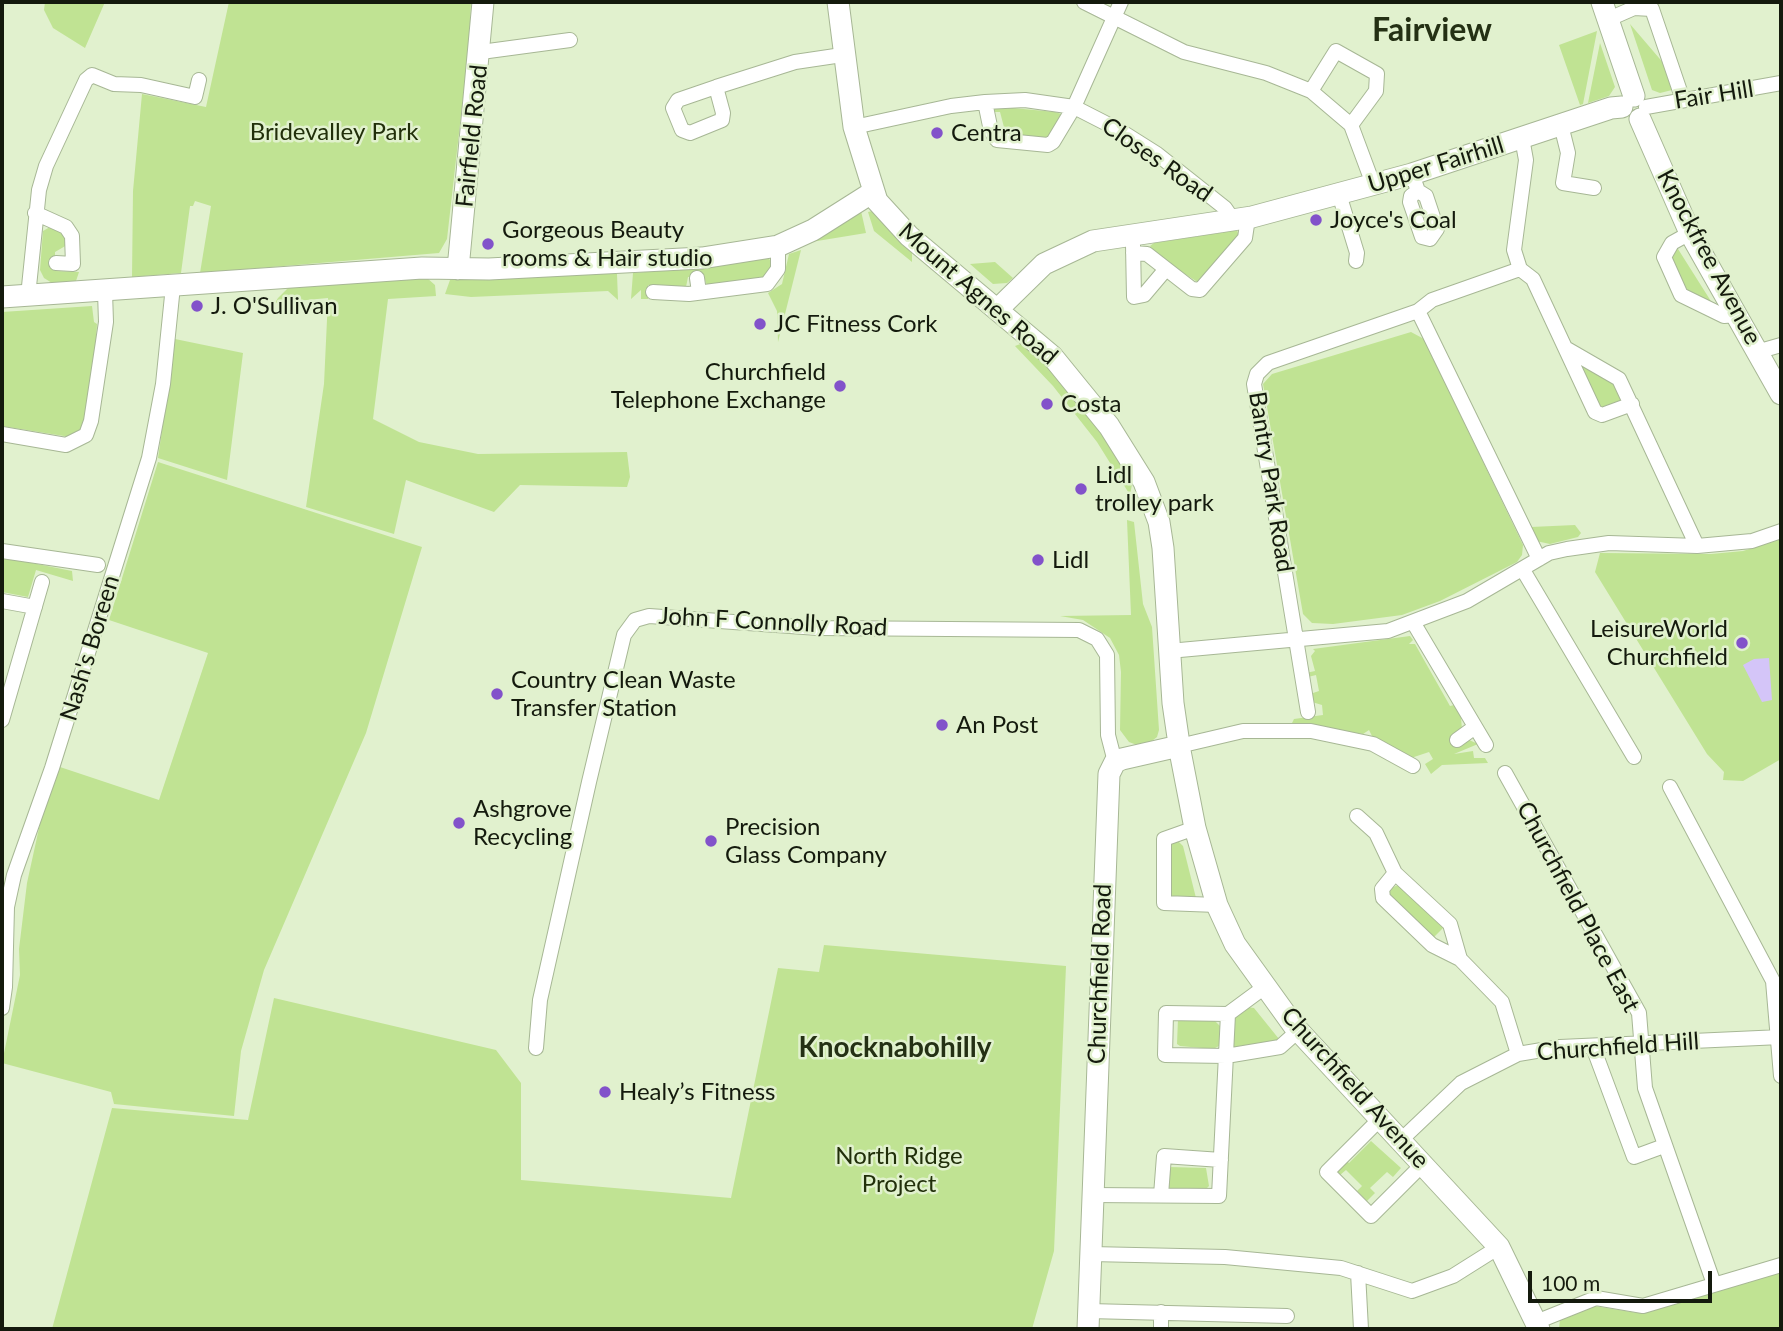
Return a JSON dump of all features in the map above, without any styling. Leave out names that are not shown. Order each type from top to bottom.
[{"type":"street","name":"Fairfield Road","points":[[458,270],[481,52],[483,2]]},
{"type":"street","points":[[2,297],[105,292],[422,268],[458,270],[702,258],[778,246],[813,230],[873,192],[854,127],[842,55],[838,2]]},
{"type":"street","points":[[1084,2],[1184,52],[1266,73],[1311,91],[1351,125],[1373,184]]},
{"type":"street","name":"Closes Road","points":[[985,102],[991,131],[997,140],[1048,145],[1060,134],[1074,107],[1121,2]]},
{"type":"street","points":[[1606,10],[1652,9],[1683,100]]},
{"type":"street","name":"Knockfree Avenue","points":[[1606,10],[1636,107],[1690,233],[1760,351],[1781,394]]},
{"type":"street","points":[[481,52],[570,40]]},
{"type":"street","points":[[1311,91],[1336,51],[1377,75],[1376,91],[1351,125]]},
{"type":"street","points":[[716,87],[794,62],[842,55]]},
{"type":"street","points":[[28,296],[35,213],[46,166],[89,77],[97,76],[114,84],[141,85],[195,97],[199,80]]},
{"type":"street","name":"Fair Hill","points":[[1636,107],[1781,83]]},
{"type":"street","name":"Closes Road","points":[[854,127],[951,106],[985,102],[1025,100],[1074,107],[1119,130],[1157,155],[1241,220]]},
{"type":"street","name":"Upper Fairhill","points":[[998,309],[1023,281],[1053,258],[1093,242],[1133,244],[1241,220],[1373,184],[1415,182],[1522,138],[1561,125],[1636,107]]},
{"type":"street","points":[[1561,125],[1568,153],[1563,183],[1594,188]]},
{"type":"street","points":[[1522,138],[1526,160],[1514,250],[1520,269],[1533,279],[1595,412],[1602,415],[1632,404]]},
{"type":"street","name":"Mount Agnes Road","points":[[873,192],[884,209],[909,236],[998,309],[1065,370],[1109,426],[1144,482],[1159,522],[1163,548],[1169,651],[1179,748]]},
{"type":"street","points":[[1339,194],[1357,253],[1356,261]]},
{"type":"street","points":[[35,213],[66,227],[72,236],[73,264],[56,263]]},
{"type":"street","points":[[1133,244],[1192,289],[1203,289],[1245,238],[1241,220]]},
{"type":"street","points":[[1690,233],[1672,243],[1664,257],[1681,295],[1724,316],[1738,315]]},
{"type":"street","points":[[1133,244],[1135,297],[1144,295],[1166,269]]},
{"type":"street","points":[[653,292],[698,285],[767,284],[778,269],[778,246]]},
{"type":"street","name":"Bantry Park Road","points":[[1297,637],[1255,378],[1273,359],[1418,311],[1432,300],[1520,269]]},
{"type":"street","name":"Nash's Boreen","points":[[2,1008],[7,907],[14,875],[52,768],[149,458],[163,384],[173,286]]},
{"type":"street","points":[[2,434],[66,444],[85,437],[91,421],[106,322],[105,292]]},
{"type":"street","points":[[1418,311],[1539,559]]},
{"type":"street","points":[[1760,351],[1781,345]]},
{"type":"street","points":[[1567,349],[1619,379],[1697,546]]},
{"type":"street","points":[[1169,651],[1297,637],[1388,631],[1467,601],[1558,550],[1609,543],[1697,546],[1752,541],[1781,531]]},
{"type":"street","points":[[2,551],[98,565]]},
{"type":"street","points":[[1523,570],[1634,757]]},
{"type":"street","points":[[3,713],[43,582]]},
{"type":"street","points":[[2,601],[35,607]]},
{"type":"street","name":"John F Connolly Road","points":[[536,1048],[540,1000],[589,782],[624,635],[635,620],[649,616],[818,628],[1079,630],[1097,639],[1107,654],[1108,735],[1115,762]]},
{"type":"street","points":[[1413,622],[1486,745]]},
{"type":"street","points":[[1297,637],[1308,712]]},
{"type":"street","points":[[1457,740],[1475,727]]},
{"type":"street","points":[[1115,762],[1243,731],[1311,731],[1373,744],[1413,766]]},
{"type":"street","name":"Churchfield Avenue","points":[[1179,748],[1195,828],[1217,905],[1235,944],[1298,1031],[1424,1163],[1499,1247],[1537,1326]]},
{"type":"street","name":"Churchfield Road","points":[[1088,1320],[1103,863],[1109,774],[1115,762]]},
{"type":"street","name":"Churchfield Place East","points":[[1505,773],[1630,992],[1639,1013],[1645,1088],[1714,1284]]},
{"type":"street","points":[[1670,787],[1773,981],[1781,1076]]},
{"type":"street","points":[[1357,816],[1377,833],[1395,873],[1450,924],[1460,959]]},
{"type":"street","points":[[1195,828],[1164,839],[1164,903],[1217,905]]},
{"type":"street","points":[[1395,873],[1382,889],[1383,898],[1432,945],[1460,959],[1502,1002],[1518,1054]]},
{"type":"street","points":[[1266,986],[1228,1014],[1166,1013],[1166,1055],[1226,1056],[1280,1047],[1298,1031]]},
{"type":"street","points":[[1092,1195],[1219,1196],[1228,1014]]},
{"type":"street","name":"Churchfield Hill","points":[[1401,1140],[1461,1083],[1518,1054],[1560,1047],[1778,1037]]},
{"type":"street","points":[[1593,1047],[1634,1157],[1664,1146]]},
{"type":"street","points":[[1380,1119],[1327,1172],[1371,1216],[1424,1163]]},
{"type":"street","points":[[1161,1195],[1164,1156],[1221,1160]]},
{"type":"street","points":[[1091,1255],[1225,1257],[1341,1268],[1412,1290],[1453,1276],[1499,1247]]},
{"type":"street","points":[[1537,1326],[1597,1298],[1643,1306],[1781,1265]]},
{"type":"street","points":[[1358,1273],[1362,1329]]},
{"type":"street","points":[[1088,1320],[1161,1312],[1287,1316]]},
{"type":"street","points":[[1161,1312],[1161,1329]]},
{"type":"green space","points":[[45,2],[105,2],[85,48],[53,28],[44,10]]},
{"type":"green space","name":"Bridevalley Park","points":[[229,2],[471,2],[469,45],[447,239],[439,253],[200,273],[211,206],[195,201],[193,206],[190,206],[181,273],[132,277],[133,191],[142,94],[206,107]]},
{"type":"green space","points":[[1630,24],[1671,72],[1674,85],[1672,90],[1660,93],[1652,90]]},
{"type":"green space","points":[[1597,31],[1583,104],[1580,105],[1559,45]]},
{"type":"green space","points":[[1600,43],[1615,87],[1609,96],[1588,103]]},
{"type":"green space","points":[[993,109],[1055,112],[1061,114],[1061,117],[1049,140],[1001,134],[996,131],[1005,131],[1000,112],[990,112]]},
{"type":"green space","points":[[861,211],[866,233],[811,242]]},
{"type":"green space","points":[[872,211],[912,251],[912,262],[874,231],[868,212]]},
{"type":"green space","points":[[50,227],[64,233],[67,245],[55,252],[55,271],[79,272],[76,281],[52,283],[44,278],[40,270],[43,231]]},
{"type":"green space","points":[[1237,230],[1239,237],[1199,283],[1156,255],[1150,246],[1154,243]]},
{"type":"green space","points":[[1674,246],[1714,306],[1690,296],[1671,257]]},
{"type":"green space","points":[[801,250],[778,342],[777,311],[768,293],[782,284],[789,254]]},
{"type":"green space","points":[[768,257],[773,265],[766,277],[707,286],[704,276],[688,277],[686,287],[648,285],[648,299],[641,299],[641,290],[631,299],[633,273],[707,267]]},
{"type":"green space","points":[[995,262],[1013,278],[1007,283],[993,284],[970,264]]},
{"type":"green space","points":[[607,272],[617,274],[618,300],[608,291],[471,297],[445,294],[450,280]]},
{"type":"green space","points":[[427,278],[435,285],[436,296],[388,299],[373,419],[419,442],[478,454],[627,452],[630,477],[627,487],[520,485],[494,512],[406,480],[394,534],[306,507],[324,384],[328,298],[275,303],[288,288]]},
{"type":"green space","points":[[92,306],[94,322],[97,324],[95,355],[82,430],[73,436],[64,436],[2,426],[2,312]]},
{"type":"green space","points":[[1411,332],[1424,339],[1523,545],[1522,555],[1517,562],[1440,601],[1402,615],[1333,624],[1312,623],[1303,614],[1263,384],[1272,374]]},
{"type":"green space","points":[[175,339],[243,353],[227,480],[158,458]]},
{"type":"green space","points":[[1023,343],[1081,398],[1133,479],[1130,495],[1097,442],[1053,386],[1015,346]]},
{"type":"green space","points":[[1580,363],[1612,382],[1623,400],[1603,409],[1599,408]]},
{"type":"green space","points":[[158,462],[422,547],[366,733],[264,970],[241,1051],[234,1116],[114,1104],[111,1092],[2,1063],[20,975],[19,949],[27,883],[41,819],[60,767],[159,800],[208,653],[109,620]]},
{"type":"green space","points":[[1127,520],[1134,522],[1143,604],[1152,627],[1159,730],[1157,737],[1148,744],[1137,745],[1129,742],[1120,730],[1121,672],[1119,655],[1110,638],[1083,620],[1060,616],[1131,615]]},
{"type":"green space","points":[[1575,525],[1581,533],[1578,537],[1550,544],[1536,541],[1530,531],[1531,527]]},
{"type":"green space","points":[[1781,539],[1781,759],[1743,781],[1723,780],[1724,772],[1707,754],[1595,572],[1600,553],[1711,554],[1743,551]]},
{"type":"green space","points":[[2,557],[72,571],[73,581],[36,570],[28,597],[2,592]]},
{"type":"green space","points":[[1410,636],[1413,640],[1409,644],[1415,644],[1450,706],[1454,705],[1461,717],[1462,730],[1467,739],[1478,744],[1454,754],[1473,751],[1474,758],[1485,758],[1488,763],[1442,765],[1431,774],[1425,764],[1433,759],[1429,752],[1411,758],[1373,738],[1369,730],[1363,734],[1291,725],[1294,719],[1323,715],[1322,705],[1312,702],[1310,694],[1319,691],[1316,675],[1308,677],[1306,673],[1315,671],[1311,656],[1315,651],[1313,649]]},
{"type":"green space","points":[[1177,840],[1183,846],[1196,898],[1172,898],[1169,893],[1170,843]]},
{"type":"green space","points":[[1398,885],[1444,927],[1433,938],[1389,898],[1389,889]]},
{"type":"green space","name":"North Ridge Project","points":[[824,945],[1066,966],[1054,1251],[1032,1329],[52,1329],[112,1108],[248,1120],[274,998],[496,1050],[521,1083],[521,1180],[731,1198],[778,968],[819,972]]},
{"type":"green space","points":[[1247,1007],[1254,1008],[1279,1039],[1278,1043],[1239,1046],[1237,1050],[1232,1046],[1232,1024],[1236,1014]]},
{"type":"green space","points":[[1178,1019],[1215,1021],[1220,1026],[1219,1046],[1213,1049],[1180,1046],[1177,1044]]},
{"type":"green space","points":[[1371,1141],[1401,1168],[1393,1177],[1387,1172],[1370,1188],[1375,1193],[1367,1201],[1357,1191],[1362,1186],[1346,1170],[1340,1175],[1335,1170],[1344,1159],[1349,1163]]},
{"type":"green space","points":[[1169,1167],[1206,1168],[1209,1186],[1205,1190],[1169,1189]]},
{"type":"green space","points":[[1781,1271],[1781,1329],[1559,1329],[1560,1319],[1594,1306],[1638,1313]]},
{"type":"shaded area","points":[[1769,658],[1772,700],[1762,702],[1743,665],[1754,659]]},
{"type":"place","name":"Centra","points":[[937,133]]},
{"type":"place","name":"Joyce's Coal","points":[[1316,220]]},
{"type":"place","name":"Gorgeous Beauty rooms & Hair studio","points":[[488,244]]},
{"type":"place","name":"J. O'Sullivan","points":[[197,306]]},
{"type":"place","name":"JC Fitness Cork","points":[[760,324]]},
{"type":"place","name":"Churchfield Telephone Exchange","points":[[840,386]]},
{"type":"place","name":"Costa","points":[[1047,404]]},
{"type":"place","name":"Lidl trolley park","points":[[1081,489]]},
{"type":"place","name":"Lidl","points":[[1038,560]]},
{"type":"place","name":"LeisureWorld Churchfield","points":[[1742,643]]},
{"type":"place","name":"Country Clean Waste Transfer Station","points":[[497,694]]},
{"type":"place","name":"An Post","points":[[942,725]]},
{"type":"place","name":"Ashgrove Recycling","points":[[459,823]]},
{"type":"place","name":"Precision Glass Company","points":[[711,841]]},
{"type":"place","name":"Healy’s Fitness","points":[[605,1092]]},
{"type":"district","name":"Fairview","points":[[1432,31]]},
{"type":"district","name":"Knocknabohilly","points":[[895,1048]]}]
